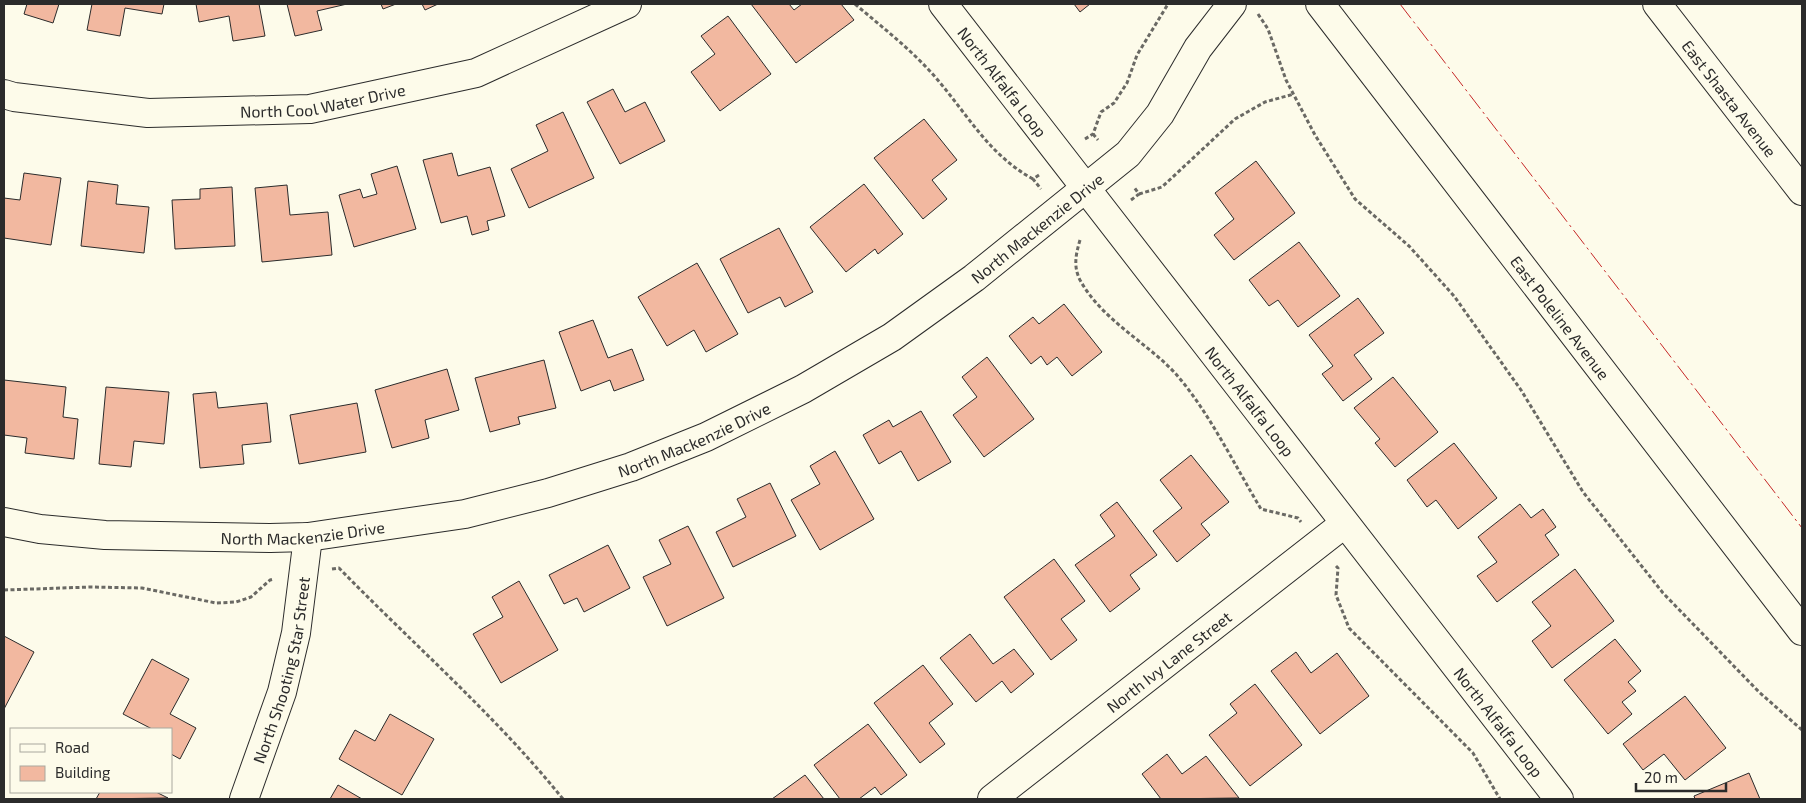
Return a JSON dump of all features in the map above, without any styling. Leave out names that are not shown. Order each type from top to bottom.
[{"type":"street","name":"North Cool Water Drive","points":[[4,94],[14,97],[148,113],[310,110],[476,73],[627,4]]},
{"type":"street","name":"North Alfalfa Loop","points":[[944,4],[1344,524],[1559,799]]},
{"type":"street","name":"North Mackenzie Drive","points":[[4,522],[40,529],[105,535],[308,537],[465,514],[548,493],[631,467],[706,437],[803,390],[892,337],[974,278],[1128,154],[1160,114],[1198,48],[1232,4]]},
{"type":"street","name":"East Poleline Avenue","points":[[1320,4],[1802,631]]},
{"type":"street","name":"East Shasta Avenue","points":[[1657,4],[1802,191]]},
{"type":"street","name":"North Ivy Lane Street","points":[[992,799],[1344,524]]},
{"type":"street","name":"North Shooting Star Street","points":[[244,799],[282,692],[296,633],[308,537]]},
{"type":"path","points":[[855,4],[910,49],[938,80],[969,122],[1016,169],[1033,180]]},
{"type":"path","points":[[1093,134],[1101,112],[1114,103],[1128,83],[1137,55],[1168,4]]},
{"type":"path","points":[[1268,29],[1294,94],[1315,135],[1355,199],[1409,246],[1454,296],[1520,390],[1583,492],[1657,585],[1759,692],[1802,730]]},
{"type":"path","points":[[1139,194],[1162,187],[1235,119],[1264,102],[1294,94]]},
{"type":"path","points":[[1080,240],[1074,263],[1080,280],[1105,312],[1175,374],[1206,417],[1261,508],[1298,518]]},
{"type":"path","points":[[339,568],[400,630],[480,706],[532,761],[563,799]]},
{"type":"path","points":[[1338,568],[1336,595],[1349,628],[1472,753],[1500,799]]},
{"type":"path","points":[[4,590],[91,587],[142,588],[216,603],[236,602],[251,597],[270,580]]},
{"type":"building","points":[[27,4],[59,4],[53,23],[24,14]]},
{"type":"building","points":[[92,4],[164,4],[162,14],[125,8],[120,36],[87,30]]},
{"type":"building","points":[[196,4],[259,4],[265,36],[233,41],[229,16],[199,22]]},
{"type":"building","points":[[287,4],[347,4],[317,11],[322,30],[295,36]]},
{"type":"building","points":[[381,4],[396,4],[383,9]]},
{"type":"building","points":[[422,4],[438,4],[425,10]]},
{"type":"building","points":[[751,4],[789,4],[794,10],[802,4],[841,4],[854,20],[796,63]]},
{"type":"building","points":[[1074,4],[1090,4],[1080,12]]},
{"type":"building","points":[[728,16],[771,74],[720,111],[691,72],[715,54],[701,36]]},
{"type":"building","points":[[613,89],[625,112],[645,102],[665,141],[620,164],[587,102]]},
{"type":"building","points":[[563,112],[594,178],[529,208],[511,169],[548,151],[536,125]]},
{"type":"building","points":[[924,119],[957,160],[932,180],[947,199],[923,219],[874,158]]},
{"type":"building","points":[[452,153],[458,176],[490,167],[505,216],[487,221],[489,230],[472,235],[467,216],[441,223],[423,160]]},
{"type":"building","points":[[1256,161],[1295,213],[1234,260],[1214,235],[1234,219],[1215,193]]},
{"type":"building","points":[[397,166],[416,229],[354,247],[339,195],[360,189],[363,198],[377,194],[371,174]]},
{"type":"building","points":[[24,173],[61,178],[51,245],[4,238],[4,198],[20,200]]},
{"type":"building","points":[[88,181],[118,185],[116,204],[149,207],[144,253],[81,246]]},
{"type":"building","points":[[864,184],[903,234],[878,254],[875,249],[846,272],[810,227]]},
{"type":"building","points":[[287,185],[290,215],[328,212],[332,255],[262,262],[255,188]]},
{"type":"building","points":[[232,187],[235,246],[175,249],[172,200],[200,199],[200,189]]},
{"type":"building","points":[[779,228],[813,292],[785,307],[780,297],[748,313],[720,259]]},
{"type":"building","points":[[1299,242],[1340,296],[1298,327],[1278,300],[1269,306],[1249,280]]},
{"type":"building","points":[[697,263],[738,334],[706,352],[694,330],[667,346],[638,297]]},
{"type":"building","points":[[1358,298],[1384,333],[1354,355],[1372,379],[1343,401],[1322,374],[1333,366],[1309,335]]},
{"type":"building","points":[[1064,304],[1102,352],[1072,376],[1057,357],[1047,365],[1041,356],[1031,364],[1009,336],[1033,317],[1039,324]]},
{"type":"building","points":[[593,320],[608,358],[632,349],[644,380],[614,391],[610,380],[581,391],[559,332]]},
{"type":"building","points":[[987,357],[1034,419],[984,457],[953,415],[977,397],[962,377]]},
{"type":"building","points":[[544,360],[556,408],[518,417],[520,424],[490,432],[475,378]]},
{"type":"building","points":[[447,369],[459,410],[425,420],[429,438],[392,448],[375,390]]},
{"type":"building","points":[[1393,377],[1438,432],[1395,467],[1375,443],[1380,439],[1354,408]]},
{"type":"building","points":[[4,380],[66,387],[63,417],[78,419],[74,459],[25,453],[27,438],[4,435]]},
{"type":"building","points":[[106,387],[169,392],[164,444],[134,441],[131,467],[99,464]]},
{"type":"building","points":[[216,392],[218,408],[267,403],[271,442],[242,445],[244,464],[200,468],[193,394]]},
{"type":"building","points":[[357,403],[366,452],[299,464],[290,415]]},
{"type":"building","points":[[921,411],[951,462],[918,481],[901,451],[879,464],[863,435],[889,420],[893,427]]},
{"type":"building","points":[[1454,443],[1497,498],[1458,529],[1436,500],[1427,507],[1407,480]]},
{"type":"building","points":[[835,451],[874,519],[820,550],[791,500],[820,484],[810,466]]},
{"type":"building","points":[[1191,455],[1229,502],[1201,524],[1210,535],[1177,562],[1153,531],[1182,508],[1160,480]]},
{"type":"building","points":[[770,483],[796,536],[733,567],[716,532],[746,517],[737,499]]},
{"type":"building","points":[[1117,502],[1157,555],[1130,575],[1140,589],[1110,612],[1075,565],[1115,536],[1100,515]]},
{"type":"building","points":[[1520,504],[1531,518],[1543,509],[1556,527],[1545,535],[1559,555],[1497,602],[1477,576],[1497,562],[1478,537]]},
{"type":"building","points":[[688,526],[724,598],[667,626],[643,577],[671,564],[659,540]]},
{"type":"building","points":[[608,545],[630,588],[584,612],[577,598],[564,604],[549,575]]},
{"type":"building","points":[[1054,559],[1085,601],[1061,619],[1077,640],[1051,660],[1004,597]]},
{"type":"building","points":[[1575,569],[1614,621],[1552,668],[1532,641],[1551,626],[1532,602]]},
{"type":"building","points":[[519,581],[558,650],[501,683],[473,634],[503,617],[492,597]]},
{"type":"building","points":[[970,634],[993,664],[1014,649],[1034,674],[1011,693],[1002,681],[976,702],[940,658]]},
{"type":"building","points":[[4,636],[34,652],[4,709]]},
{"type":"building","points":[[1615,639],[1641,671],[1628,682],[1636,691],[1622,702],[1632,714],[1608,734],[1564,680]]},
{"type":"building","points":[[1296,652],[1311,673],[1337,653],[1369,696],[1320,734],[1271,671]]},
{"type":"building","points":[[152,659],[189,679],[170,714],[196,728],[180,759],[172,755],[172,728],[150,728],[123,714]]},
{"type":"building","points":[[923,665],[953,704],[929,723],[945,744],[920,763],[874,703]]},
{"type":"building","points":[[1255,684],[1302,745],[1250,786],[1209,735],[1237,713],[1230,704]]},
{"type":"building","points":[[1685,696],[1726,748],[1685,780],[1664,754],[1643,770],[1623,744]]},
{"type":"building","points":[[390,714],[434,739],[402,795],[339,759],[355,730],[375,741]]},
{"type":"building","points":[[868,724],[907,775],[881,795],[875,787],[859,799],[840,799],[814,765]]},
{"type":"building","points":[[1167,754],[1182,774],[1206,756],[1239,798],[1161,799],[1142,774]]},
{"type":"building","points":[[1749,773],[1760,799],[1695,799],[1694,796]]},
{"type":"building","points":[[805,775],[824,799],[772,799]]},
{"type":"building","points":[[338,785],[362,799],[330,799]]},
{"type":"building","points":[[99,793],[158,793],[168,798],[96,799]]},
{"type":"power","points":[[1400,4],[1802,528]]}]
